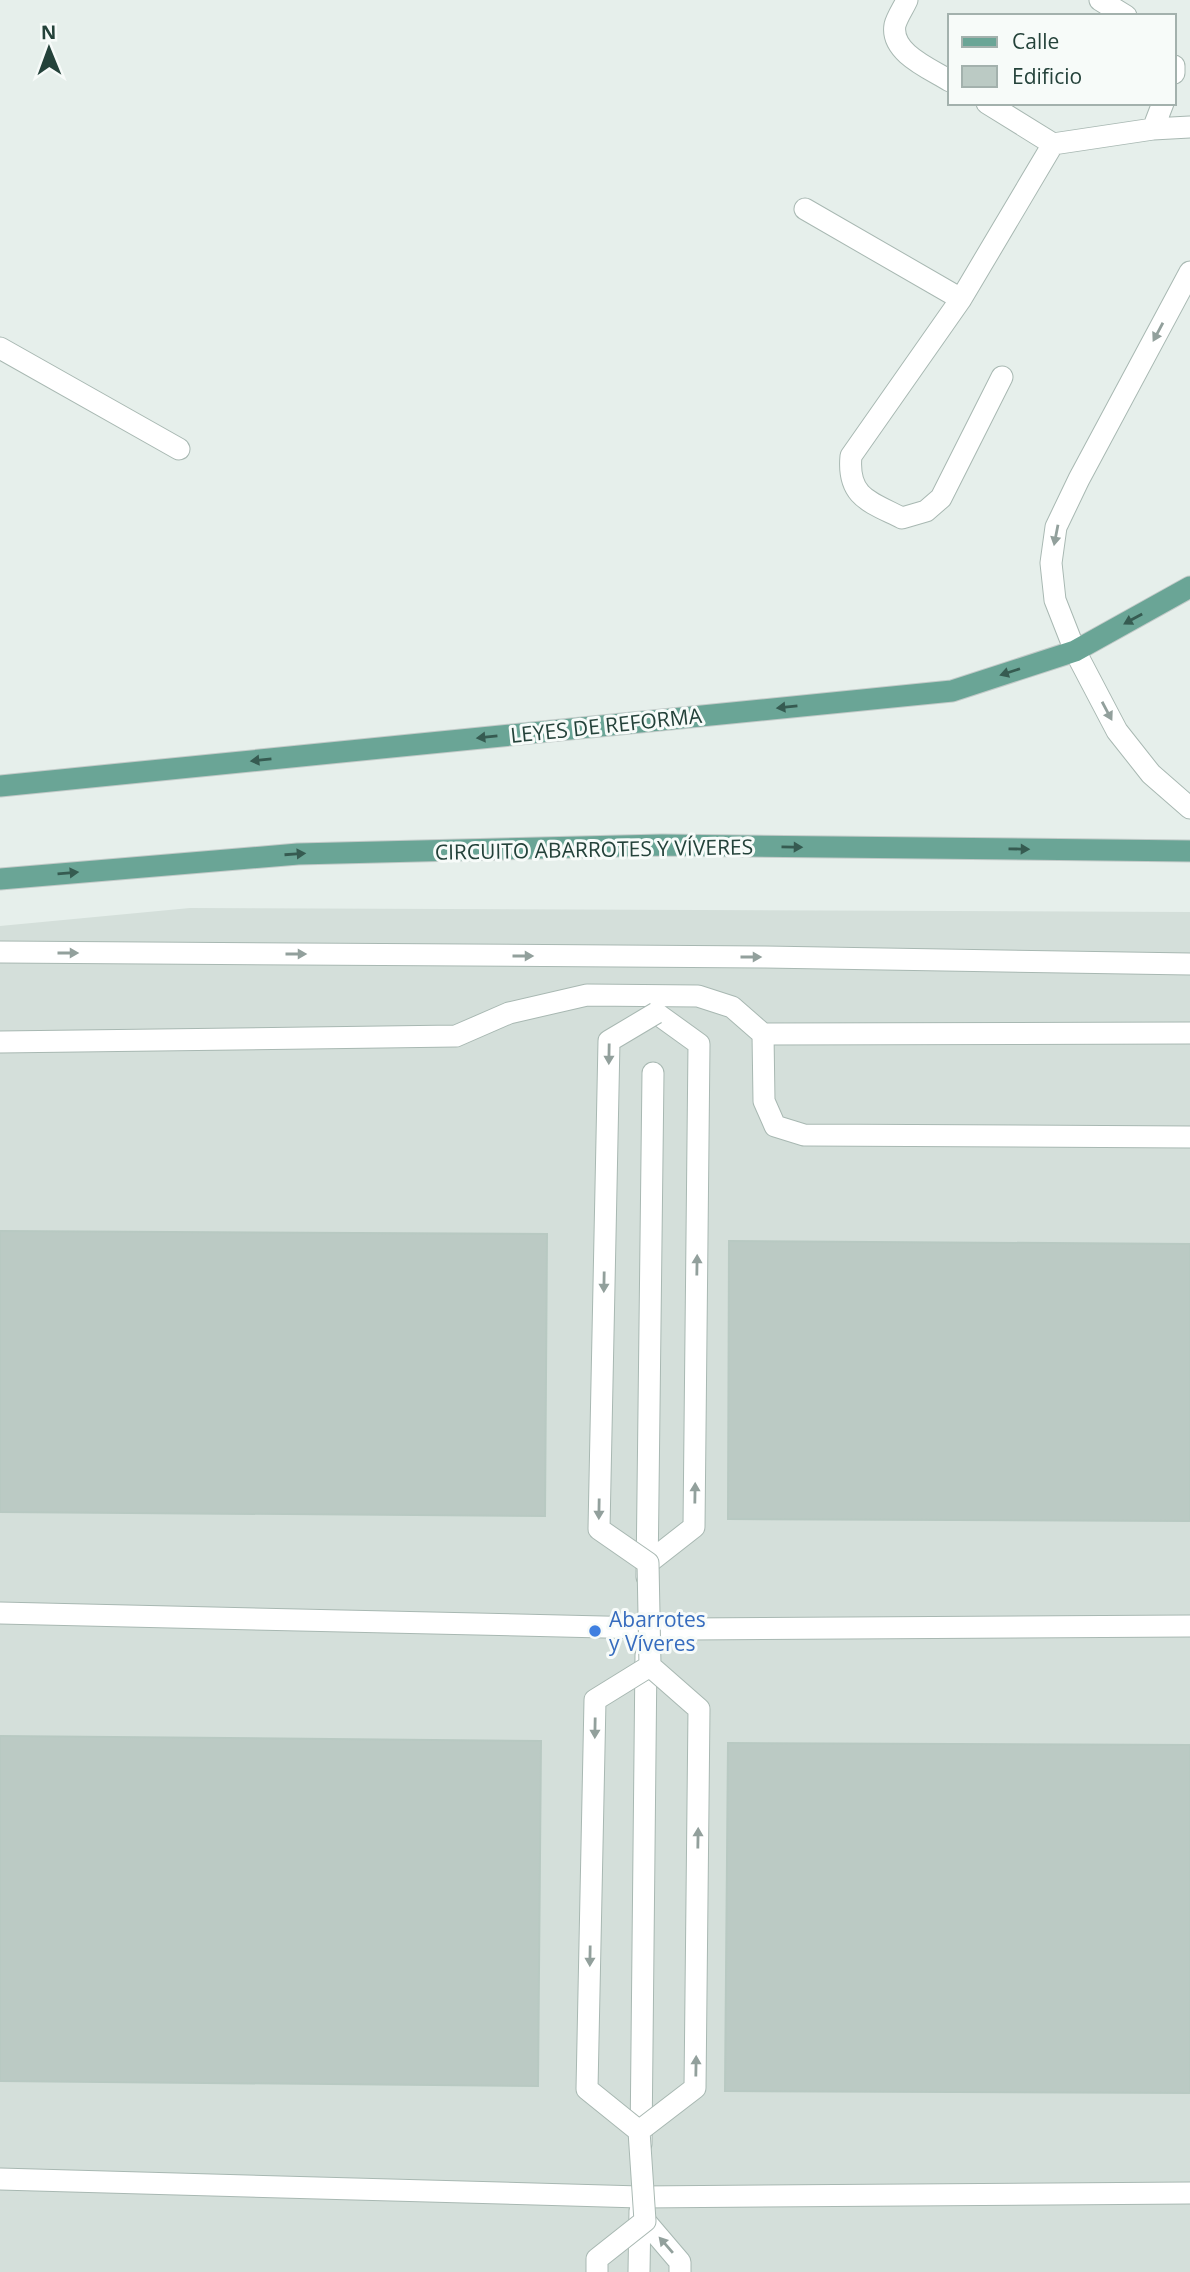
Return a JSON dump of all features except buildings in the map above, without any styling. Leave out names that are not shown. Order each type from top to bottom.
[{"type":"main road","name":"LEYES DE REFORMA","points":[[0,786],[952,691],[1075,651],[1190,587]]},
{"type":"main road","name":"CIRCUITO ABARROTES Y VÍVERES","points":[[0,879],[312,853],[662,845],[1190,851]]},
{"type":"street","points":[[908,0],[895,25],[897,42],[912,57],[948,80]]},
{"type":"street","points":[[1100,0],[1123,14]]},
{"type":"street","points":[[989,105],[1053,144],[1153,129],[1190,127]]},
{"type":"street","points":[[1153,129],[1162,105]]},
{"type":"street","points":[[1002,377],[941,498],[926,511],[902,517],[864,499],[849,474],[851,456],[961,299],[1053,144]]},
{"type":"street","points":[[805,209],[961,299]]},
{"type":"street","points":[[1190,272],[1056,527],[1051,563],[1055,600],[1075,651],[1117,731],[1151,774],[1190,808]]},
{"type":"street","points":[[0,348],[179,449]]},
{"type":"street","points":[[0,952],[765,957],[1190,964]]},
{"type":"street","points":[[0,1042],[456,1036],[509,1013],[587,995],[698,996],[732,1007],[764,1034],[1190,1033]]},
{"type":"street","points":[[656,1013],[699,1044],[694,1527],[648,1563],[599,1529],[609,1041],[656,1013]]},
{"type":"street","points":[[764,1034],[764,1101],[775,1126],[804,1135],[1190,1137]]},
{"type":"street","points":[[639,2272],[653,1073]]},
{"type":"street","points":[[639,2131],[695,2088],[699,1709],[650,1665],[648,1563]]},
{"type":"street","points":[[0,1613],[646,1629],[1190,1626]]},
{"type":"street","points":[[650,1665],[595,1700],[587,2089],[639,2131],[645,2221],[680,2262],[680,2272]]},
{"type":"street","points":[[0,2179],[640,2197],[1190,2193]]},
{"type":"street","points":[[597,2272],[597,2259],[645,2221]]},
{"type":"shaded area","name":"Abarrotes y Víveres","points":[[190,908],[1190,912],[1190,2272],[0,2272],[0,926]]},
{"type":"place","name":"Abarrotes y Víveres","points":[[595,1631]]}]
